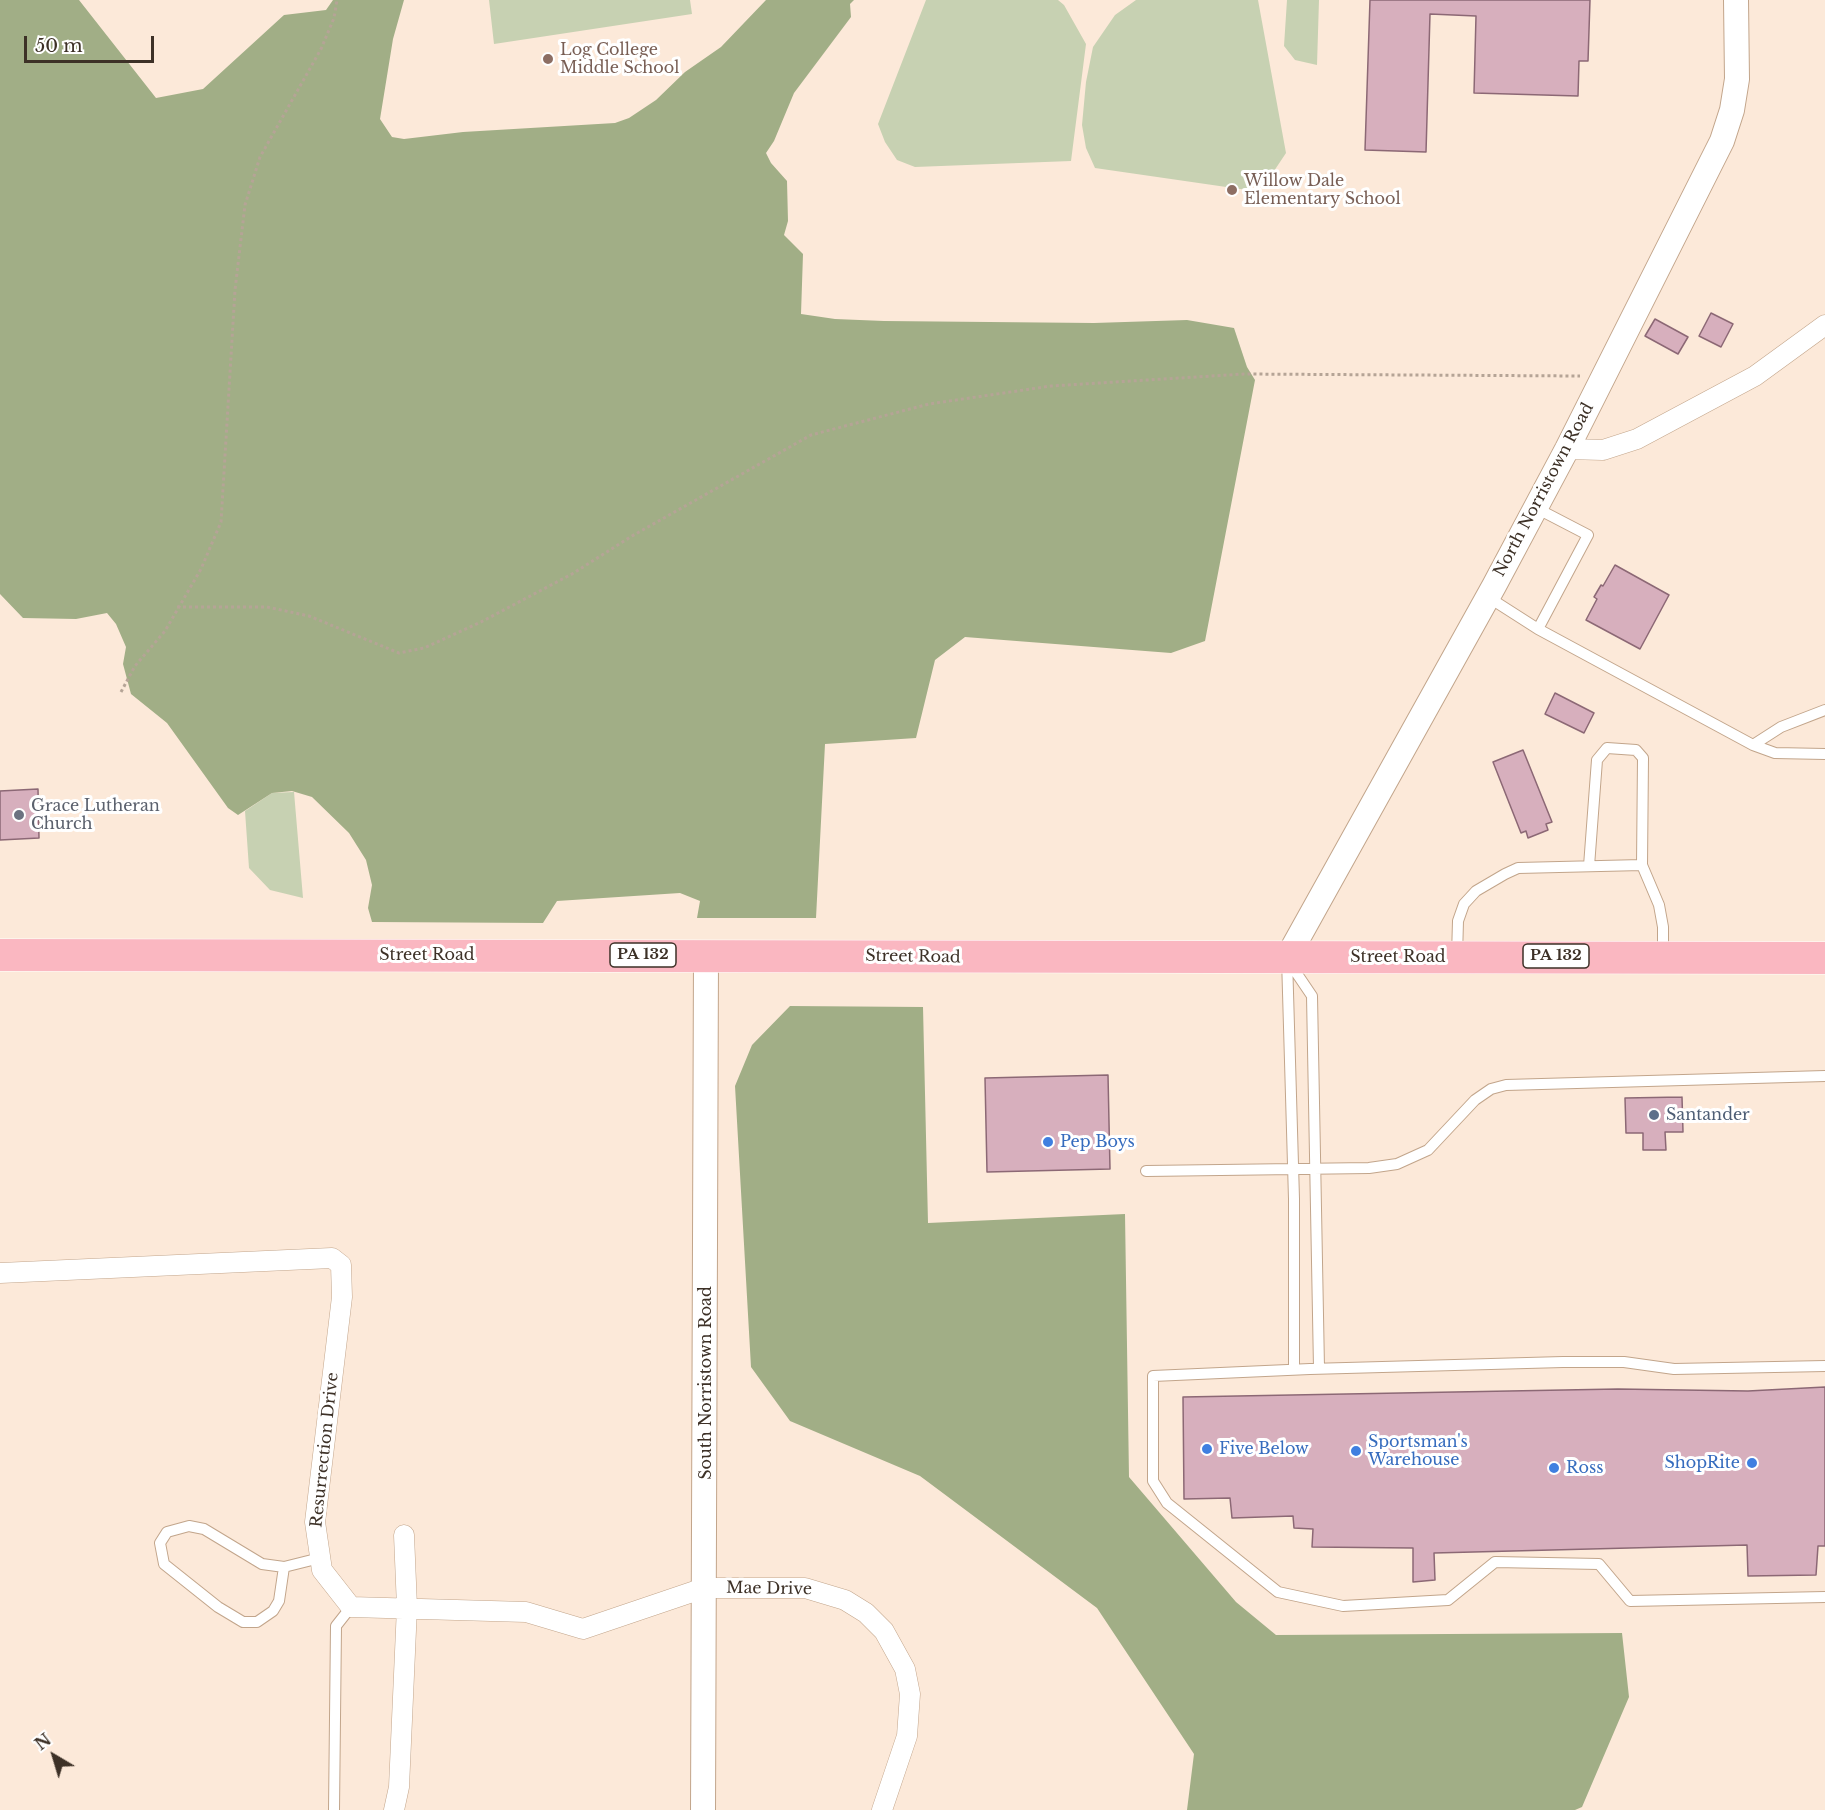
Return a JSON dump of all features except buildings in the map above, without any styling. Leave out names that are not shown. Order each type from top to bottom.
[{"type":"main road","name":"Street Road","points":[[0,955],[1825,958]]},
{"type":"street","name":"North Norristown Road","points":[[1287,958],[1536,508],[1722,141],[1732,111],[1737,79],[1736,0]]},
{"type":"street","points":[[1567,449],[1603,450],[1637,439],[1755,376],[1825,325]]},
{"type":"street","name":"South Norristown Road","points":[[703,1810],[706,955]]},
{"type":"street","name":"Resurrection Drive","points":[[0,1273],[332,1258],[340,1265],[342,1297],[315,1522],[322,1570],[351,1607]]},
{"type":"street","points":[[394,1810],[399,1787],[406,1607],[404,1535]]},
{"type":"street","points":[[351,1607],[526,1612],[583,1629],[704,1588]]},
{"type":"street","name":"Mae Drive","points":[[704,1588],[805,1588],[822,1591],[845,1600],[866,1613],[884,1631],[905,1669],[911,1711],[907,1736],[882,1810]]},
{"type":"lane","points":[[1536,508],[1588,536],[1538,629]]},
{"type":"lane","points":[[1488,596],[1538,629],[1753,745],[1775,753],[1825,754]]},
{"type":"lane","points":[[1753,745],[1781,727],[1825,710]]},
{"type":"lane","points":[[1589,866],[1597,760],[1607,748],[1636,750],[1642,758],[1642,865],[1659,905],[1663,927],[1663,956]]},
{"type":"lane","points":[[1457,957],[1458,921],[1464,904],[1488,882],[1518,868],[1642,865]]},
{"type":"lane","points":[[1287,958],[1293,1167],[1294,1370]]},
{"type":"lane","points":[[1287,958],[1312,996],[1319,1368]]},
{"type":"lane","points":[[1146,1171],[1293,1167],[1369,1168],[1397,1164],[1410,1159],[1438,1141],[1475,1100],[1491,1089],[1506,1084],[1825,1076]]},
{"type":"lane","points":[[1825,1366],[1674,1370],[1624,1362],[1563,1362],[1319,1368],[1153,1376],[1153,1481],[1167,1503],[1278,1592],[1343,1606],[1448,1600],[1495,1562],[1599,1564],[1630,1600],[1825,1597]]},
{"type":"lane","points":[[284,1567],[279,1601],[273,1611],[257,1622],[243,1622],[218,1607],[164,1564],[160,1543],[167,1532],[189,1526],[204,1529],[262,1564],[284,1567],[320,1558]]},
{"type":"lane","points":[[334,1810],[336,1626],[351,1607]]},
{"type":"path","points":[[121,692],[135,666],[165,631],[201,569],[221,522],[235,290],[245,205],[260,158],[321,49],[334,18],[337,0]]},
{"type":"path","points":[[177,607],[267,607],[309,616],[399,653],[424,648],[479,623],[572,574],[642,531],[811,435],[929,404],[1051,386],[1244,374],[1603,376]]},
{"type":"green space","points":[[0,0],[79,0],[156,98],[203,89],[284,15],[326,10],[333,0],[404,0],[393,39],[380,119],[392,137],[404,139],[463,132],[615,123],[629,118],[656,100],[685,72],[721,47],[766,0],[854,0],[850,4],[851,17],[794,93],[774,141],[766,153],[771,163],[787,181],[788,221],[784,235],[803,254],[801,314],[835,319],[884,321],[1094,323],[1187,320],[1234,328],[1247,367],[1255,380],[1205,641],[1171,653],[965,637],[935,660],[916,738],[825,744],[816,918],[697,918],[700,901],[680,893],[557,901],[543,923],[372,922],[368,908],[372,885],[366,860],[349,833],[312,797],[292,791],[272,793],[238,815],[228,808],[167,723],[131,694],[123,664],[126,647],[116,624],[107,613],[76,619],[23,618],[0,594]]},
{"type":"green space","points":[[489,0],[690,0],[692,14],[494,44]]},
{"type":"green space","points":[[926,0],[1058,0],[1064,5],[1086,44],[1071,161],[915,167],[897,160],[885,142],[878,124]]},
{"type":"green space","points":[[1136,0],[1258,0],[1286,153],[1274,171],[1247,190],[1095,168],[1086,148],[1082,125],[1086,82],[1093,47],[1115,15]]},
{"type":"green space","points":[[1287,0],[1319,0],[1317,65],[1295,60],[1284,46]]},
{"type":"green space","points":[[294,792],[303,898],[270,890],[249,868],[245,811],[272,793]]},
{"type":"green space","points":[[790,1006],[923,1007],[928,1223],[1125,1214],[1129,1477],[1236,1602],[1276,1635],[1622,1633],[1629,1697],[1582,1807],[1575,1810],[1187,1810],[1194,1754],[1097,1608],[920,1476],[790,1421],[751,1367],[735,1086],[752,1045]]},
{"type":"place","name":"Log College Middle School","points":[[548,59]]},
{"type":"place","name":"Willow Dale Elementary School","points":[[1232,190]]},
{"type":"place","name":"Grace Lutheran Church","points":[[19,815]]},
{"type":"place","name":"Santander","points":[[1654,1115]]},
{"type":"place","name":"Pep Boys","points":[[1048,1142]]},
{"type":"place","name":"Five Below","points":[[1207,1449]]},
{"type":"place","name":"Sportsman's Warehouse","points":[[1356,1451]]},
{"type":"place","name":"ShopRite","points":[[1752,1463]]},
{"type":"place","name":"Ross","points":[[1554,1468]]}]
